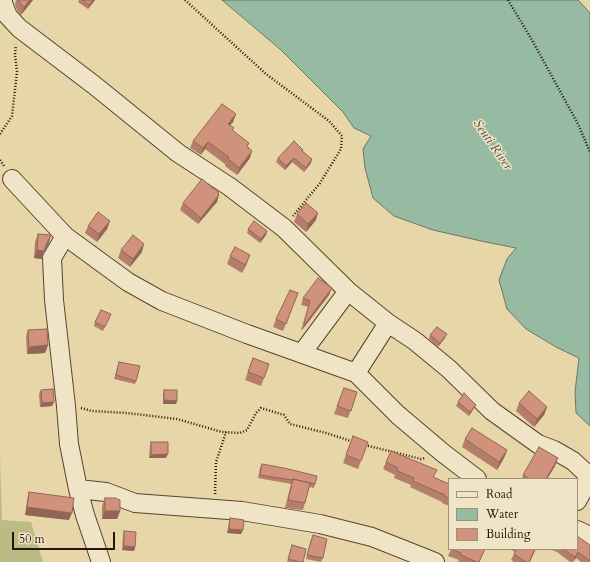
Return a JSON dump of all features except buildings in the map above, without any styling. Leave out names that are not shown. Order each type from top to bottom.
[{"type":"street","points":[[3,0],[2,3],[8,16],[19,28],[94,85],[178,153],[230,187],[284,228],[348,290],[388,323],[415,341],[448,369],[492,412],[538,444],[554,450],[573,461],[588,475],[586,485],[578,499]]},
{"type":"street","points":[[12,179],[65,236],[128,282],[162,302],[356,373],[398,415],[476,478]]},
{"type":"street","points":[[65,236],[52,258],[54,300],[69,444],[85,515],[101,562]]},
{"type":"street","points":[[302,353],[348,290]]},
{"type":"street","points":[[356,373],[388,323]]},
{"type":"street","points":[[78,489],[106,492],[135,503],[242,511],[320,524],[372,537],[435,562]]},
{"type":"street","points":[[578,530],[590,536]]},
{"type":"path","points":[[185,0],[266,74],[329,121],[342,136],[341,149],[320,183],[284,228]]},
{"type":"path","points":[[508,0],[532,40],[578,124],[590,152]]},
{"type":"path","points":[[0,134],[12,116],[17,72],[15,54],[19,28]]},
{"type":"path","points":[[66,406],[73,405],[92,411],[127,413],[177,419],[222,432],[240,433],[247,430],[256,413],[261,408],[284,414],[290,424],[356,442]]},
{"type":"path","points":[[215,509],[216,462],[226,432]]},
{"type":"path","points":[[364,444],[421,459],[443,453]]},
{"type":"shaded area","points":[[0,455],[2,520],[31,522],[43,562],[0,562]]},
{"type":"water","name":"Seuti River","points":[[222,0],[578,0],[590,13],[590,426],[576,413],[575,392],[579,358],[556,347],[526,329],[507,309],[499,280],[507,259],[516,248],[433,230],[394,216],[373,198],[365,168],[363,149],[371,136],[354,128],[343,112],[281,50]]}]
